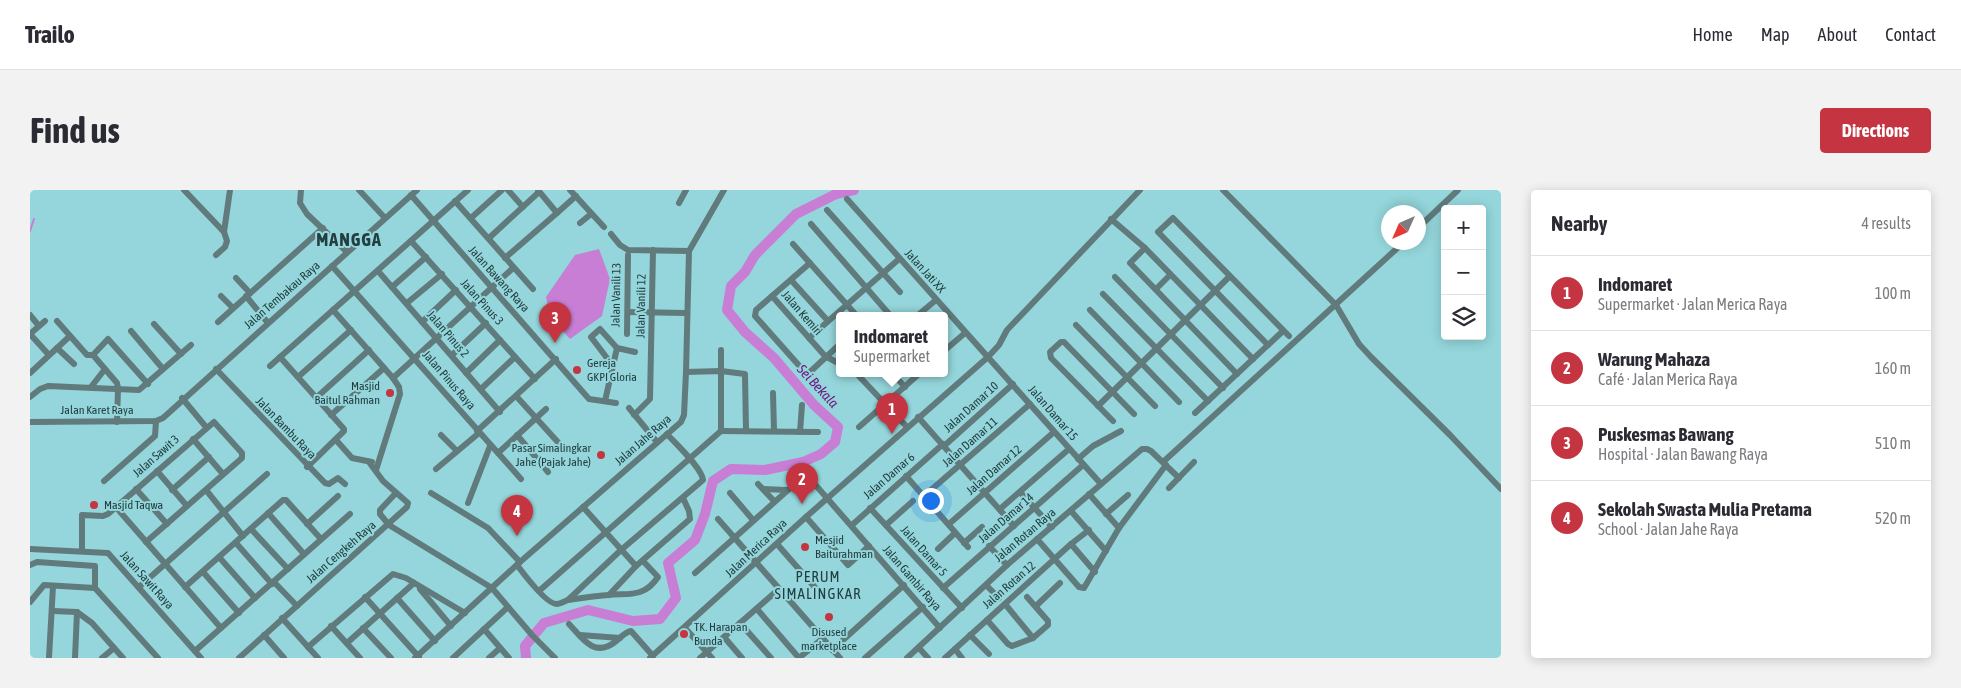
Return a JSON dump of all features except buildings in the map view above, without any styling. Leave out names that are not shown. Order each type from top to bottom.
[{"type":"street","points":[[184,190],[224,232],[227,241],[225,247],[216,255]]},
{"type":"street","points":[[224,232],[230,190]]},
{"type":"street","points":[[301,190],[300,203],[302,208],[347,252]]},
{"type":"street","name":"Jalan Tembakau Raya","points":[[163,418],[182,398],[417,190]]},
{"type":"street","points":[[270,366],[468,190]]},
{"type":"street","points":[[471,218],[502,190]]},
{"type":"street","points":[[508,190],[523,207]]},
{"type":"street","points":[[570,190],[604,227]]},
{"type":"street","points":[[678,203],[686,190]]},
{"type":"street","points":[[611,234],[627,250],[689,251],[724,190]]},
{"type":"street","name":"Jalan Merica Raya","points":[[652,657],[918,417],[988,357],[999,345],[1007,330],[1140,190]]},
{"type":"street","points":[[1223,190],[1336,305],[1359,344],[1501,489]]},
{"type":"street","points":[[1426,220],[1458,190]]},
{"type":"street","points":[[363,191],[385,218]]},
{"type":"street","points":[[489,238],[538,191],[557,213]]},
{"type":"street","name":"Jalan Bawang Raya","points":[[411,196],[590,400],[605,401]]},
{"type":"street","points":[[505,258],[576,196]]},
{"type":"street","name":"Jalan Jati XX","points":[[847,199],[946,312]]},
{"type":"street","points":[[455,201],[533,289]]},
{"type":"street","points":[[828,210],[900,292]]},
{"type":"street","points":[[580,222],[591,214]]},
{"type":"street","points":[[1195,413],[1268,345],[1286,334],[1173,218],[1158,232],[1268,345]]},
{"type":"street","points":[[1111,219],[1145,248],[1253,360]]},
{"type":"street","points":[[811,224],[887,312]]},
{"type":"street","points":[[218,322],[323,228]]},
{"type":"street","name":"Jalan Pinus 3","points":[[411,241],[535,379]]},
{"type":"street","points":[[793,244],[854,312]]},
{"type":"street","points":[[1145,248],[1130,263],[1238,374]]},
{"type":"street","name":"Jalan Vanili 12","points":[[634,415],[650,399],[653,250]]},
{"type":"street","points":[[1037,539],[1082,589],[1095,572],[1119,528],[1165,463],[1395,250]]},
{"type":"street","name":"Jalan Jahe Raya","points":[[418,657],[518,563],[681,422],[684,415],[689,251]]},
{"type":"street","name":"Jalan Vanili 13","points":[[627,334],[628,255]]},
{"type":"street","points":[[392,287],[426,257]]},
{"type":"street","points":[[838,312],[899,259]]},
{"type":"street","points":[[810,263],[756,310],[755,316],[803,370],[807,372],[836,347]]},
{"type":"street","name":"Jalan Pinus Raya","points":[[332,266],[521,479]]},
{"type":"street","points":[[393,378],[513,268]]},
{"type":"street","name":"Jalan Pinus 2","points":[[378,271],[500,412]]},
{"type":"street","points":[[407,304],[442,274]]},
{"type":"street","points":[[1156,289],[1170,275]]},
{"type":"street","points":[[1115,277],[1223,388]]},
{"type":"street","points":[[1098,406],[1229,277]]},
{"type":"street","points":[[236,278],[268,323]]},
{"type":"street","points":[[791,280],[828,321]]},
{"type":"street","points":[[422,322],[456,290]]},
{"type":"street","points":[[1103,294],[1208,401]]},
{"type":"street","points":[[222,296],[233,308]]},
{"type":"street","name":"Jalan Kemiri","points":[[772,296],[825,356],[836,362]]},
{"type":"street","points":[[922,312],[936,300]]},
{"type":"street","points":[[333,310],[399,387],[400,394],[377,467]]},
{"type":"street","points":[[1090,310],[1179,402]]},
{"type":"street","points":[[628,312],[686,313]]},
{"type":"street","points":[[809,338],[836,314]]},
{"type":"street","name":"Jalan Jati XX","points":[[948,314],[988,357]]},
{"type":"street","points":[[30,315],[42,323],[30,334],[49,355]]},
{"type":"street","points":[[57,321],[87,355],[93,354],[108,339],[148,384]]},
{"type":"street","points":[[452,355],[486,323]]},
{"type":"street","points":[[154,324],[181,354]]},
{"type":"street","points":[[1076,325],[1155,406]]},
{"type":"street","points":[[613,366],[591,336],[600,328],[617,348],[635,352]]},
{"type":"street","points":[[130,330],[163,368]]},
{"type":"street","points":[[298,377],[350,330]]},
{"type":"street","points":[[948,348],[965,333]]},
{"type":"street","points":[[30,373],[70,336]]},
{"type":"street","points":[[466,373],[500,340]]},
{"type":"street","points":[[1113,421],[1051,358],[1050,352],[1058,344],[1064,342],[1134,414]]},
{"type":"street","points":[[30,397],[44,387],[92,387],[139,390],[191,345]]},
{"type":"street","points":[[57,348],[74,364]]},
{"type":"street","points":[[616,403],[605,401],[617,348]]},
{"type":"street","points":[[316,398],[369,350]]},
{"type":"street","points":[[720,432],[721,350]]},
{"type":"street","points":[[93,354],[117,383],[117,422]]},
{"type":"street","points":[[280,357],[344,431],[307,467]]},
{"type":"street","points":[[481,389],[515,357]]},
{"type":"street","name":"Jalan Damar 15","points":[[988,357],[1101,484]]},
{"type":"street","points":[[436,469],[458,452],[556,359]]},
{"type":"street","points":[[331,415],[384,368]]},
{"type":"street","points":[[92,387],[105,369]]},
{"type":"street","name":"Jalan Bambu Raya","points":[[216,369],[325,484],[329,484],[338,478],[346,484]]},
{"type":"street","points":[[686,372],[722,371],[745,374],[746,431]]},
{"type":"street","points":[[860,377],[907,427]]},
{"type":"street","points":[[896,377],[905,387]]},
{"type":"street","points":[[859,428],[916,377]]},
{"type":"street","name":"Jalan Damar 10","points":[[943,445],[1013,384]]},
{"type":"street","points":[[773,393],[774,431]]},
{"type":"street","points":[[517,396],[565,450]]},
{"type":"street","points":[[146,542],[242,458],[242,453],[216,423],[209,425],[182,398]]},
{"type":"street","name":"Jalan Damar 11","points":[[924,496],[1030,404]]},
{"type":"street","points":[[800,432],[802,405]]},
{"type":"street","points":[[628,408],[658,442]]},
{"type":"street","points":[[498,454],[546,409]]},
{"type":"street","points":[[918,417],[1014,526]]},
{"type":"street","name":"Jalan Karet Raya","points":[[30,422],[156,421],[163,418]]},
{"type":"street","points":[[104,481],[155,436],[156,421]]},
{"type":"street","name":"Jalan Sawit 3","points":[[82,551],[82,515],[106,516],[115,506],[157,472],[209,425]]},
{"type":"street","points":[[1078,459],[1093,446],[1121,431]]},
{"type":"street","points":[[539,591],[720,432],[818,432]]},
{"type":"street","name":"Jalan Damar 12","points":[[949,524],[1054,432]]},
{"type":"street","points":[[568,600],[621,550],[704,479],[689,458],[667,434]]},
{"type":"street","points":[[442,435],[458,452]]},
{"type":"street","points":[[517,435],[548,472]]},
{"type":"street","points":[[193,439],[224,474]]},
{"type":"street","points":[[336,440],[352,458],[369,462],[377,467],[383,482],[395,494],[401,496],[408,505],[389,525],[380,514],[380,510],[395,494]]},
{"type":"street","name":"Jalan Damar 6","points":[[852,525],[943,445]]},
{"type":"street","points":[[468,503],[490,446]]},
{"type":"street","points":[[1000,509],[1069,449]]},
{"type":"street","name":"Jalan Rotan Raya","points":[[907,658],[1007,565],[1142,450],[1147,449],[1151,451],[1165,463]]},
{"type":"street","points":[[172,490],[209,457]]},
{"type":"street","points":[[1169,488],[1194,462]]},
{"type":"street","points":[[1165,463],[1179,478]]},
{"type":"street","name":"Jalan Damar 14","points":[[943,588],[1083,465]]},
{"type":"street","points":[[157,472],[187,506]]},
{"type":"street","points":[[139,587],[267,474]]},
{"type":"street","name":"Jalan Gambir Raya","points":[[787,490],[804,475],[809,476],[940,628]]},
{"type":"street","points":[[906,476],[966,545],[982,527]]},
{"type":"street","points":[[758,484],[774,501]]},
{"type":"street","points":[[136,489],[167,524]]},
{"type":"street","points":[[763,489],[787,490]]},
{"type":"street","points":[[206,490],[243,536]]},
{"type":"street","points":[[695,573],[787,490]]},
{"type":"street","points":[[1020,492],[1052,527]]},
{"type":"street","points":[[431,493],[488,528],[539,591],[552,603],[557,604],[568,600],[609,594],[636,594],[643,592],[655,581],[657,576],[643,561]]},
{"type":"street","points":[[730,493],[754,520]]},
{"type":"street","points":[[1089,494],[1119,528]]},
{"type":"street","points":[[1106,514],[1128,495]]},
{"type":"street","points":[[307,524],[338,496]]},
{"type":"street","points":[[609,594],[636,566],[690,519],[689,511],[683,498]]},
{"type":"street","points":[[185,587],[282,500],[286,500],[321,539]]},
{"type":"street","points":[[886,525],[913,501]]},
{"type":"street","points":[[115,506],[221,628]]},
{"type":"street","points":[[583,507],[636,566]]},
{"type":"street","name":"Jalan Damar 5","points":[[870,508],[962,608]]},
{"type":"street","points":[[1071,511],[1106,551]]},
{"type":"street","points":[[268,513],[304,554]]},
{"type":"street","points":[[195,651],[350,514]]},
{"type":"street","points":[[806,517],[848,565],[869,546]]},
{"type":"street","points":[[718,519],[840,658]]},
{"type":"street","name":"Jalan Cengkeh Raya","points":[[239,658],[389,525],[492,588],[534,637],[555,658]]},
{"type":"street","points":[[251,529],[288,569]]},
{"type":"street","name":"Jalan Rotan 12","points":[[945,658],[1089,530]]},
{"type":"street","points":[[938,549],[955,533]]},
{"type":"street","points":[[236,543],[297,606]]},
{"type":"street","points":[[778,544],[819,592]]},
{"type":"street","points":[[1071,544],[1095,572]]},
{"type":"street","points":[[989,546],[1007,565]]},
{"type":"street","name":"Jalan Sawit Raya","points":[[30,549],[108,553],[201,658]]},
{"type":"street","points":[[219,558],[255,598]]},
{"type":"street","points":[[30,566],[37,562],[95,566],[95,588],[158,658]]},
{"type":"street","points":[[203,572],[239,613]]},
{"type":"street","points":[[308,647],[393,574],[399,575],[465,614]]},
{"type":"street","points":[[1036,606],[1060,583]]},
{"type":"street","points":[[346,643],[415,584]]},
{"type":"street","points":[[415,584],[451,626]]},
{"type":"street","points":[[986,584],[999,598]]},
{"type":"street","points":[[832,650],[904,585]]},
{"type":"street","points":[[30,602],[44,586],[95,588]]},
{"type":"street","points":[[49,658],[53,586]]},
{"type":"street","points":[[700,658],[779,589]]},
{"type":"street","points":[[365,597],[418,657]]},
{"type":"street","points":[[987,620],[1012,646],[1033,638],[1048,625],[1047,618],[1027,597]]},
{"type":"street","points":[[397,598],[435,640]]},
{"type":"street","points":[[1004,604],[1033,638]]},
{"type":"street","points":[[453,658],[508,606]]},
{"type":"street","points":[[865,658],[922,607]]},
{"type":"street","points":[[757,609],[799,658],[822,638]]},
{"type":"street","points":[[53,611],[78,612],[92,623],[123,658]]},
{"type":"street","points":[[75,658],[78,612]]},
{"type":"street","points":[[282,618],[318,658]]},
{"type":"street","points":[[740,623],[771,658]]},
{"type":"street","points":[[569,624],[589,644],[601,648],[611,645],[631,631],[652,657]]},
{"type":"street","points":[[331,626],[360,658]]},
{"type":"street","points":[[363,628],[391,658]]},
{"type":"street","points":[[685,628],[712,658]]},
{"type":"street","points":[[484,629],[509,658]]},
{"type":"street","points":[[264,635],[284,658]]},
{"type":"street","points":[[580,635],[620,638]]},
{"type":"street","points":[[970,635],[989,654]]},
{"type":"street","points":[[724,637],[742,658]]},
{"type":"street","points":[[102,658],[114,648]]},
{"type":"street","points":[[489,658],[500,648]]},
{"type":"street","points":[[919,648],[928,658]]},
{"type":"street","points":[[955,649],[962,658]]},
{"type":"shaded area","points":[[599,249],[610,279],[602,316],[570,339],[550,317],[546,297],[575,255]]},
{"type":"waterway","name":"Sei Bekala","points":[[526,658],[525,646],[544,623],[588,610],[633,621],[660,619],[676,598],[668,563],[695,540],[705,514],[713,481],[731,469],[765,470],[803,462],[821,454],[835,442],[838,427],[814,405],[774,358],[745,332],[727,310],[731,286],[745,272],[755,255],[796,214],[836,194],[854,190]]},
{"type":"waterway","points":[[30,231],[34,219]]},
{"type":"place","name":"Puskesmas Bawang","points":[[555,343]]},
{"type":"place","name":"Gereja GKPI Gloria","points":[[577,370]]},
{"type":"place","name":"Masjid Baitul Rahman","points":[[390,393]]},
{"type":"place","name":"Indomaret","points":[[892,434]]},
{"type":"place","name":"Pasar Simalingkar Jahe (Pajak Jahe)","points":[[601,455]]},
{"type":"place","name":"Warung Mahaza","points":[[802,504]]},
{"type":"place","name":"Masjid Taqwa","points":[[94,505]]},
{"type":"place","name":"Sekolah Swasta Mulia Pretama","points":[[517,536]]},
{"type":"place","name":"Mesjid Baiturahman","points":[[805,547]]},
{"type":"place","name":"Disused marketplace","points":[[829,617]]},
{"type":"place","name":"TK. Harapan Bunda","points":[[684,634]]},
{"type":"district","name":"MANGGA","points":[[349,239]]},
{"type":"district","name":"PERUM SIMALINGKAR","points":[[818,584]]}]
